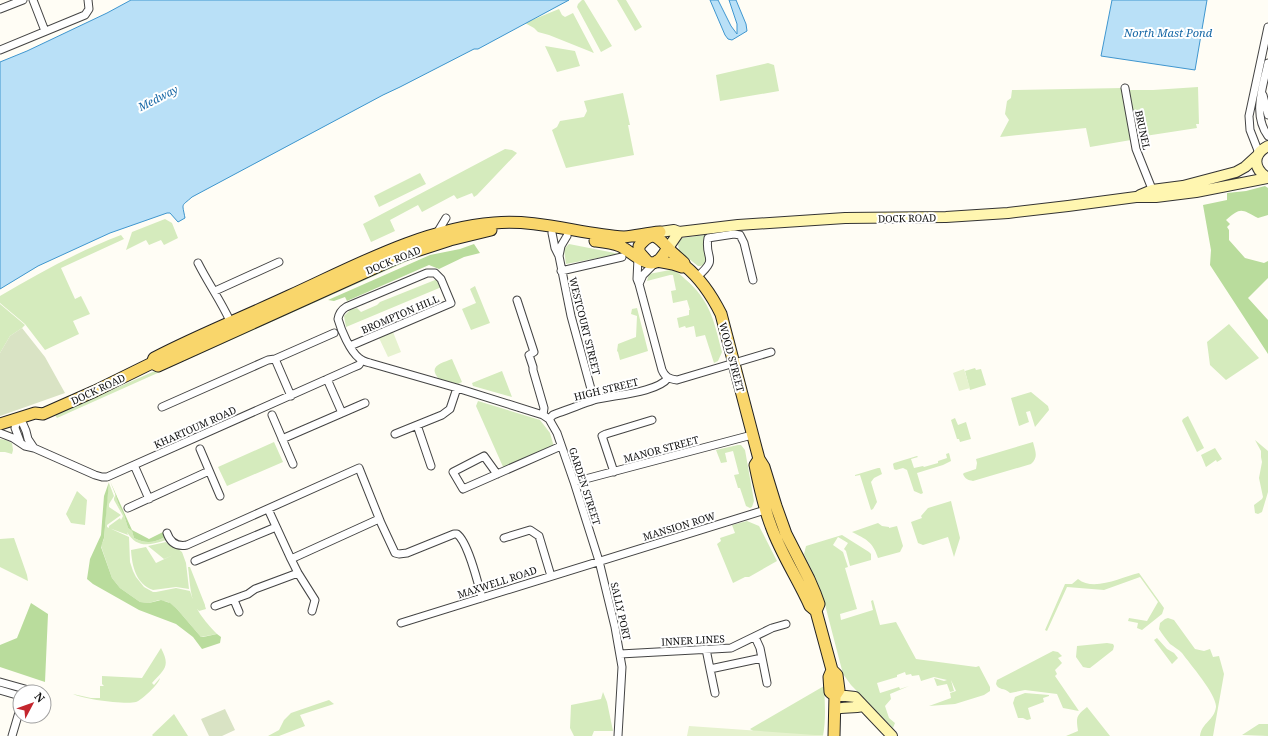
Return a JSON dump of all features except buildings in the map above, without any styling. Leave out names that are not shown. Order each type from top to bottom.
[{"type":"main road","name":"DOCK ROAD","points":[[443,237],[486,223],[511,222],[613,236],[649,235]]},
{"type":"main road","name":"DOCK ROAD","points":[[0,432],[18,424],[40,418],[43,414],[152,363],[158,366],[195,343],[289,297],[375,257],[416,240],[501,229],[518,229],[552,233],[616,245],[649,261]]},
{"type":"main road","name":"WOOD STREET","points":[[649,235],[659,238],[697,277],[710,294],[721,314],[758,459],[756,465],[770,508],[810,606],[816,611],[832,670],[837,675],[839,690],[835,696],[834,736]]},
{"type":"main road","points":[[649,235],[640,244],[638,249],[639,252],[649,261],[673,264],[682,267],[685,266]]},
{"type":"main road","points":[[649,261],[668,248]]},
{"type":"main road","name":"DOCK ROAD","points":[[0,424],[18,424]]},
{"type":"street","points":[[0,9],[23,0]]},
{"type":"street","points":[[33,0],[46,31]]},
{"type":"street","points":[[0,50],[86,14],[89,9],[88,0]]},
{"type":"street","points":[[1268,27],[1250,105],[1249,116],[1250,130],[1258,155],[1258,169],[1268,178]]},
{"type":"street","points":[[1268,63],[1260,101],[1259,114],[1263,127],[1268,136]]},
{"type":"street","points":[[1263,85],[1263,96],[1268,115]]},
{"type":"street","name":"BRUNEL","points":[[1125,88],[1136,149],[1154,194]]},
{"type":"street","name":"DOCK ROAD","points":[[1154,194],[1164,188],[1183,186],[1236,172],[1249,164],[1268,146]]},
{"type":"street","points":[[1146,174],[1156,184],[1164,188]]},
{"type":"street","name":"DOCK ROAD","points":[[649,235],[674,230],[679,232],[738,225],[845,218],[946,217],[1008,213],[1154,194],[1196,192],[1268,178]]},
{"type":"street","points":[[668,248],[679,232]]},
{"type":"street","name":"WESTCOURT STREET","points":[[552,233],[555,248],[559,256],[571,316],[594,400]]},
{"type":"street","points":[[697,277],[707,268],[710,262],[707,243],[708,238],[737,234],[741,237],[744,243],[753,280]]},
{"type":"street","points":[[559,256],[561,246],[567,236]]},
{"type":"street","points":[[562,271],[622,257]]},
{"type":"street","points":[[640,284],[649,261]]},
{"type":"street","points":[[649,261],[637,279],[640,284],[662,370],[668,378],[677,380],[771,352]]},
{"type":"street","points":[[215,291],[279,262]]},
{"type":"street","points":[[198,263],[215,291],[232,326]]},
{"type":"street","name":"BROMPTON HILL","points":[[350,346],[454,301],[441,279],[435,273],[427,273],[341,310],[338,315],[338,319],[350,346],[356,355],[362,360]]},
{"type":"street","name":"GARDEN STREET","points":[[517,300],[534,352],[528,355],[534,367],[533,370],[546,417],[557,433],[599,561]]},
{"type":"street","points":[[162,407],[268,360],[275,359],[334,333]]},
{"type":"street","points":[[275,359],[290,396]]},
{"type":"street","points":[[362,360],[457,388],[546,417]]},
{"type":"street","name":"KHARTOUM ROAD","points":[[0,432],[25,446],[34,448],[102,478],[290,396],[358,365],[362,360]]},
{"type":"street","name":"HIGH STREET","points":[[546,417],[594,400],[640,391],[663,384],[668,378]]},
{"type":"street","points":[[327,379],[342,413]]},
{"type":"street","points":[[395,434],[442,415],[450,408],[457,388]]},
{"type":"street","points":[[282,439],[365,402]]},
{"type":"street","points":[[272,415],[294,464]]},
{"type":"street","points":[[614,472],[602,436],[652,420]]},
{"type":"street","points":[[18,424],[17,436],[25,446]]},
{"type":"street","points":[[18,424],[34,448]]},
{"type":"street","points":[[417,425],[431,466]]},
{"type":"street","name":"MANOR STREET","points":[[574,482],[752,435]]},
{"type":"street","points":[[497,474],[484,456],[453,472],[463,489],[561,446]]},
{"type":"street","points":[[200,449],[220,496]]},
{"type":"street","points":[[134,465],[149,499]]},
{"type":"street","points":[[167,533],[172,542],[185,546],[359,468],[379,518],[396,554],[407,553],[454,534],[458,534],[462,538],[465,545],[482,598]]},
{"type":"street","points":[[128,508],[210,471]]},
{"type":"street","name":"MANSION ROW","points":[[599,561],[770,508]]},
{"type":"street","points":[[268,509],[298,573],[315,600],[312,611]]},
{"type":"street","points":[[291,559],[379,518]]},
{"type":"street","points":[[195,561],[276,527]]},
{"type":"street","points":[[504,538],[530,530],[539,536],[551,576]]},
{"type":"street","name":"MAXWELL ROAD","points":[[401,623],[599,561]]},
{"type":"street","name":"SALLY PORT","points":[[599,561],[622,667],[618,736]]},
{"type":"street","points":[[215,606],[234,600],[255,589],[298,573]]},
{"type":"street","points":[[234,600],[239,612]]},
{"type":"street","name":"INNER LINES","points":[[620,654],[731,648],[772,628],[786,624]]},
{"type":"street","points":[[755,637],[760,648],[767,682]]},
{"type":"street","points":[[706,649],[715,693]]},
{"type":"street","points":[[710,669],[762,658]]},
{"type":"street","points":[[0,682],[12,685]]},
{"type":"street","points":[[0,690],[12,694]]},
{"type":"street","points":[[835,696],[855,698],[892,736]]},
{"type":"street","points":[[835,709],[863,706]]},
{"type":"street","points":[[12,736],[16,724]]},
{"type":"green space","points":[[524,0],[569,0],[532,20],[559,9],[565,17],[573,13],[594,53],[538,32],[525,23],[478,49],[474,49],[383,95],[192,197],[183,205],[185,218],[178,222],[170,213],[167,213],[111,232],[38,266],[0,289],[0,278]]},
{"type":"green space","points":[[582,0],[584,0],[612,46],[601,52],[577,7]]},
{"type":"green space","points":[[617,0],[626,0],[642,27],[635,31]]},
{"type":"green space","points":[[545,46],[575,51],[580,66],[557,72]]},
{"type":"green space","points":[[768,63],[774,65],[779,91],[720,101],[716,75]]},
{"type":"green space","points":[[1198,87],[1199,124],[1196,124],[1197,128],[1145,136],[1140,130],[1125,90],[1153,90]]},
{"type":"green space","points":[[1122,88],[1131,140],[1090,147],[1086,128],[1000,137],[1009,120],[1005,114],[1007,101],[1011,98],[1012,90]]},
{"type":"green space","points":[[623,93],[630,125],[628,125],[634,155],[566,168],[552,130],[557,127],[560,121],[584,117],[587,111],[584,101]]},
{"type":"green space","points":[[505,149],[512,150],[517,153],[477,195],[474,197],[472,193],[457,199],[454,195],[422,212],[418,205],[390,220],[395,231],[371,242],[363,224]]},
{"type":"green space","points":[[420,173],[426,184],[379,207],[374,196]]},
{"type":"green space","points":[[1265,186],[1268,188],[1268,215],[1258,218],[1244,211],[1238,211],[1226,220],[1230,224],[1227,227],[1229,230],[1229,240],[1245,258],[1264,263],[1268,261],[1268,278],[1248,298],[1268,320],[1268,354],[1210,265],[1211,250],[1203,205],[1227,200],[1227,193],[1246,191]]},
{"type":"green space","points":[[165,219],[172,223],[178,238],[164,245],[161,240],[149,245],[146,240],[126,250],[132,232]]},
{"type":"green space","points":[[121,235],[124,239],[61,268],[75,299],[81,296],[90,314],[73,321],[79,334],[45,350],[25,324],[0,303],[0,296],[29,279],[75,255]]},
{"type":"green space","points":[[705,235],[704,242],[707,257],[705,264],[698,266],[679,251],[678,244],[682,238]]},
{"type":"green space","points":[[474,244],[480,253],[464,257],[439,269],[429,265],[347,301],[345,297],[334,301],[328,300],[430,255],[460,249]]},
{"type":"green space","points":[[569,244],[620,254],[622,257],[603,257],[566,264],[564,249]]},
{"type":"green space","points":[[428,252],[57,418],[55,415],[241,333],[368,273]]},
{"type":"green space","points":[[670,270],[678,273],[694,287],[701,295],[710,312],[722,352],[718,361],[714,363],[705,335],[696,337],[694,326],[679,328],[677,318],[689,315],[690,310],[687,300],[673,303],[671,291],[676,290],[673,275],[647,281],[649,274]]},
{"type":"green space","points":[[440,278],[444,286],[346,327],[344,316],[350,310],[357,308],[361,312],[377,305],[380,302]]},
{"type":"green space","points":[[475,286],[490,323],[471,330],[462,309],[476,303],[470,289]]},
{"type":"green space","points":[[0,304],[25,325],[10,336],[0,353]]},
{"type":"green space","points":[[637,308],[648,351],[620,360],[617,351],[618,344],[636,337],[637,316],[631,314],[632,309]]},
{"type":"green space","points":[[1229,324],[1259,358],[1226,380],[1210,365],[1207,342]]},
{"type":"green space","points":[[22,328],[45,357],[65,393],[0,416],[0,353],[10,336]]},
{"type":"green space","points":[[393,332],[401,352],[388,357],[379,338]]},
{"type":"green space","points":[[452,359],[462,382],[458,384],[439,379],[435,371],[437,366]]},
{"type":"green space","points":[[975,368],[976,370],[981,369],[986,385],[970,390],[965,371]]},
{"type":"green space","points":[[964,369],[970,388],[959,391],[953,373]]},
{"type":"green space","points":[[502,371],[512,397],[473,386],[472,383]]},
{"type":"green space","points":[[1031,392],[1048,406],[1049,410],[1035,427],[1030,411],[1026,412],[1029,422],[1019,426],[1011,398]]},
{"type":"green space","points":[[478,401],[540,420],[550,433],[554,447],[504,469],[476,406]]},
{"type":"green space","points":[[1188,416],[1204,448],[1197,452],[1182,421]]},
{"type":"green space","points":[[955,418],[958,425],[966,422],[971,439],[960,442],[959,439],[957,439],[951,420]]},
{"type":"green space","points":[[0,439],[12,443],[12,454],[0,452]]},
{"type":"green space","points":[[1255,440],[1268,451],[1268,492],[1262,512],[1258,514],[1255,513],[1254,505],[1263,497],[1259,478],[1262,462],[1261,451]]},
{"type":"green space","points":[[274,442],[283,462],[227,486],[218,467]]},
{"type":"green space","points":[[1033,442],[1036,456],[1031,464],[973,481],[967,479],[963,474],[976,469],[976,459]]},
{"type":"green space","points":[[741,445],[745,450],[754,501],[752,507],[750,508],[746,506],[734,475],[739,474],[733,451],[725,453],[727,462],[721,463],[716,450]]},
{"type":"green space","points":[[1215,448],[1222,459],[1217,462],[1216,460],[1206,467],[1201,455]]},
{"type":"green space","points":[[949,453],[951,461],[917,473],[923,493],[921,494],[914,491],[907,470],[903,468],[896,470],[894,469],[894,463],[917,456],[918,457],[911,459],[914,468],[938,463],[938,461],[947,458],[946,454]]},
{"type":"green space","points":[[880,468],[882,474],[874,478],[871,482],[877,502],[871,510],[860,475],[855,475]]},
{"type":"green space","points":[[110,481],[132,530],[149,539],[163,532],[165,537],[157,541],[150,542],[134,538],[132,531],[128,528]]},
{"type":"green space","points":[[109,482],[104,538],[101,547],[112,578],[120,588],[140,602],[149,603],[161,600],[170,603],[201,637],[217,634],[221,637],[220,643],[202,649],[193,637],[176,624],[139,610],[93,584],[87,579],[90,559],[101,535],[104,496]]},
{"type":"green space","points":[[109,483],[114,496],[109,504],[109,507],[121,515],[107,525],[107,527],[129,537],[130,562],[136,577],[144,587],[153,592],[176,588],[190,591],[200,614],[217,634],[201,637],[177,609],[168,602],[159,600],[149,603],[140,602],[120,588],[112,578],[101,546],[104,539]]},
{"type":"green space","points":[[77,491],[87,500],[85,525],[71,523],[66,514]]},
{"type":"green space","points":[[116,494],[128,528],[132,531],[134,538],[146,542],[157,541],[165,537],[166,540],[144,544],[135,541],[127,532],[128,535],[109,528],[109,526],[120,518],[121,520],[123,516],[114,500]]},
{"type":"green space","points":[[951,501],[960,538],[954,557],[948,537],[923,545],[918,543],[911,522],[922,518],[921,516],[928,508]]},
{"type":"green space","points":[[747,521],[759,526],[777,561],[749,577],[745,577],[733,583],[717,544],[721,541],[720,538],[735,533],[732,525]]},
{"type":"green space","points":[[878,523],[889,528],[897,526],[903,546],[900,552],[878,558],[874,548],[868,542],[852,532]]},
{"type":"green space","points":[[842,535],[869,552],[871,554],[871,560],[850,566],[846,551],[844,549],[848,543],[838,537],[833,545],[843,552],[848,567],[845,568],[857,609],[840,614],[841,620],[873,610],[871,601],[873,600],[880,625],[896,622],[916,659],[976,667],[979,666],[990,687],[990,691],[984,695],[955,704],[929,706],[951,698],[950,693],[956,691],[951,680],[954,691],[950,692],[947,684],[937,686],[934,678],[944,681],[947,680],[934,677],[921,681],[919,675],[906,675],[905,672],[897,675],[897,677],[877,683],[880,693],[899,687],[900,689],[909,686],[890,694],[891,699],[885,706],[889,718],[895,723],[893,728],[851,685],[843,674],[823,597],[804,554],[806,546]]},
{"type":"green space","points":[[14,538],[28,581],[0,567],[0,539]]},
{"type":"green space","points":[[166,542],[170,546],[182,552],[186,563],[189,589],[176,587],[153,590],[147,587],[136,574],[132,562],[131,550],[146,547],[156,563],[173,555],[164,559],[148,546]]},
{"type":"green space","points":[[188,567],[190,567],[206,609],[199,611],[196,607],[191,590]]},
{"type":"green space","points":[[1139,573],[1164,608],[1162,614],[1142,630],[1137,628],[1138,623],[1128,621],[1129,618],[1147,621],[1158,602],[1140,577],[1104,590],[1067,587],[1047,631],[1045,630],[1065,584],[1072,584],[1078,579],[1084,583],[1100,584]]},
{"type":"green space","points":[[31,603],[48,614],[45,682],[0,667],[0,645],[17,638]]},
{"type":"green space","points":[[1168,618],[1174,620],[1195,649],[1204,651],[1210,649],[1213,657],[1219,656],[1224,674],[1213,736],[1200,736],[1201,731],[1215,712],[1215,702],[1208,688],[1197,672],[1182,653],[1170,644],[1159,629],[1160,623]]},
{"type":"green space","points":[[1157,638],[1178,658],[1172,664],[1154,640]]},
{"type":"green space","points":[[1107,643],[1113,644],[1113,650],[1090,668],[1083,667],[1076,657],[1077,646]]},
{"type":"green space","points":[[161,648],[166,660],[165,667],[152,683],[154,685],[160,678],[157,684],[139,701],[131,703],[94,700],[73,694],[91,698],[100,698],[100,686],[104,686],[102,684],[102,676],[142,678]]},
{"type":"green space","points":[[1053,651],[1058,652],[1062,656],[1058,658],[1062,663],[1055,670],[1057,674],[1055,676],[1079,711],[1063,708],[1057,694],[1025,690],[1010,693],[997,686],[997,680]]},
{"type":"green space","points":[[824,686],[825,718],[823,736],[761,736],[750,729]]},
{"type":"green space","points":[[603,692],[607,702],[613,731],[594,731],[592,736],[574,736],[570,728],[571,705],[601,699]]},
{"type":"green space","points":[[1025,693],[1049,695],[1043,698],[1044,702],[1028,708],[1031,719],[1027,720],[1018,718],[1013,703],[1015,697]]},
{"type":"green space","points":[[329,700],[334,704],[300,715],[305,726],[279,736],[268,736],[279,730],[284,720],[291,713]]},
{"type":"green space","points":[[1087,707],[1110,736],[1066,736],[1078,731],[1078,717]]},
{"type":"green space","points":[[225,709],[235,730],[222,736],[209,736],[201,719]]},
{"type":"green space","points":[[174,714],[188,736],[152,735]]},
{"type":"green space","points":[[1259,724],[1268,724],[1268,736],[1242,735]]},
{"type":"green space","points":[[689,726],[823,735],[823,736],[687,736]]},
{"type":"water","name":"Medway","points":[[131,0],[569,0],[478,49],[474,49],[383,95],[192,197],[183,205],[185,218],[178,222],[170,213],[167,213],[110,233],[38,266],[0,289],[0,62],[27,51]]},
{"type":"water","points":[[710,0],[718,0],[731,26],[737,34],[737,24],[729,0],[736,0],[746,24],[747,31],[732,40],[728,39]]},
{"type":"water","name":"North Mast Pond","points":[[1112,0],[1207,0],[1195,70],[1101,56]]}]
